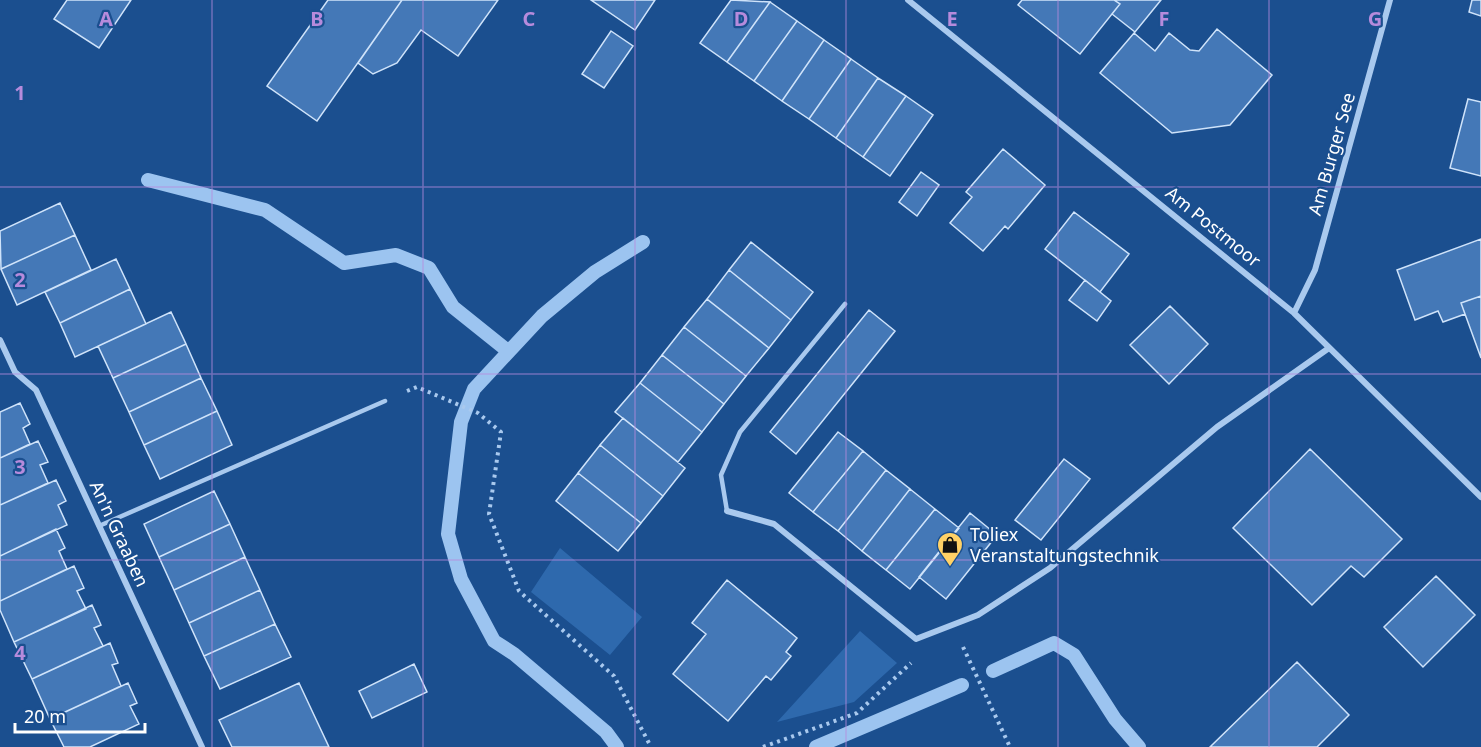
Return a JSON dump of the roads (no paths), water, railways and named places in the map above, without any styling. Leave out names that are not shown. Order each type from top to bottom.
[{"type":"street","name":"Am Postmoor","points":[[908,0],[1294,313],[1481,497]]},
{"type":"street","name":"Am Burger See","points":[[1294,313],[1315,270],[1390,0]]},
{"type":"street","name":"An'n Graaben","points":[[0,340],[15,372],[36,390],[202,747]]},
{"type":"street","points":[[727,511],[774,524],[916,639],[978,615],[1050,568],[1217,427],[1329,348]]},
{"type":"lane","points":[[727,511],[721,475],[740,432],[845,304]]},
{"type":"lane","points":[[99,526],[385,401]]},
{"type":"waterway","points":[[148,180],[265,210],[344,263],[396,255],[429,268],[453,307],[508,351]]},
{"type":"waterway","points":[[617,747],[606,732],[514,654],[494,641],[461,579],[448,534],[461,422],[474,389],[542,316],[595,272],[643,242]]},
{"type":"waterway","points":[[993,671],[1054,643],[1074,655],[1115,719],[1139,747]]},
{"type":"waterway","points":[[816,747],[962,685]]},
{"type":"place","name":"Toliex Veranstaltungstechnik","points":[[950,568]]}]
